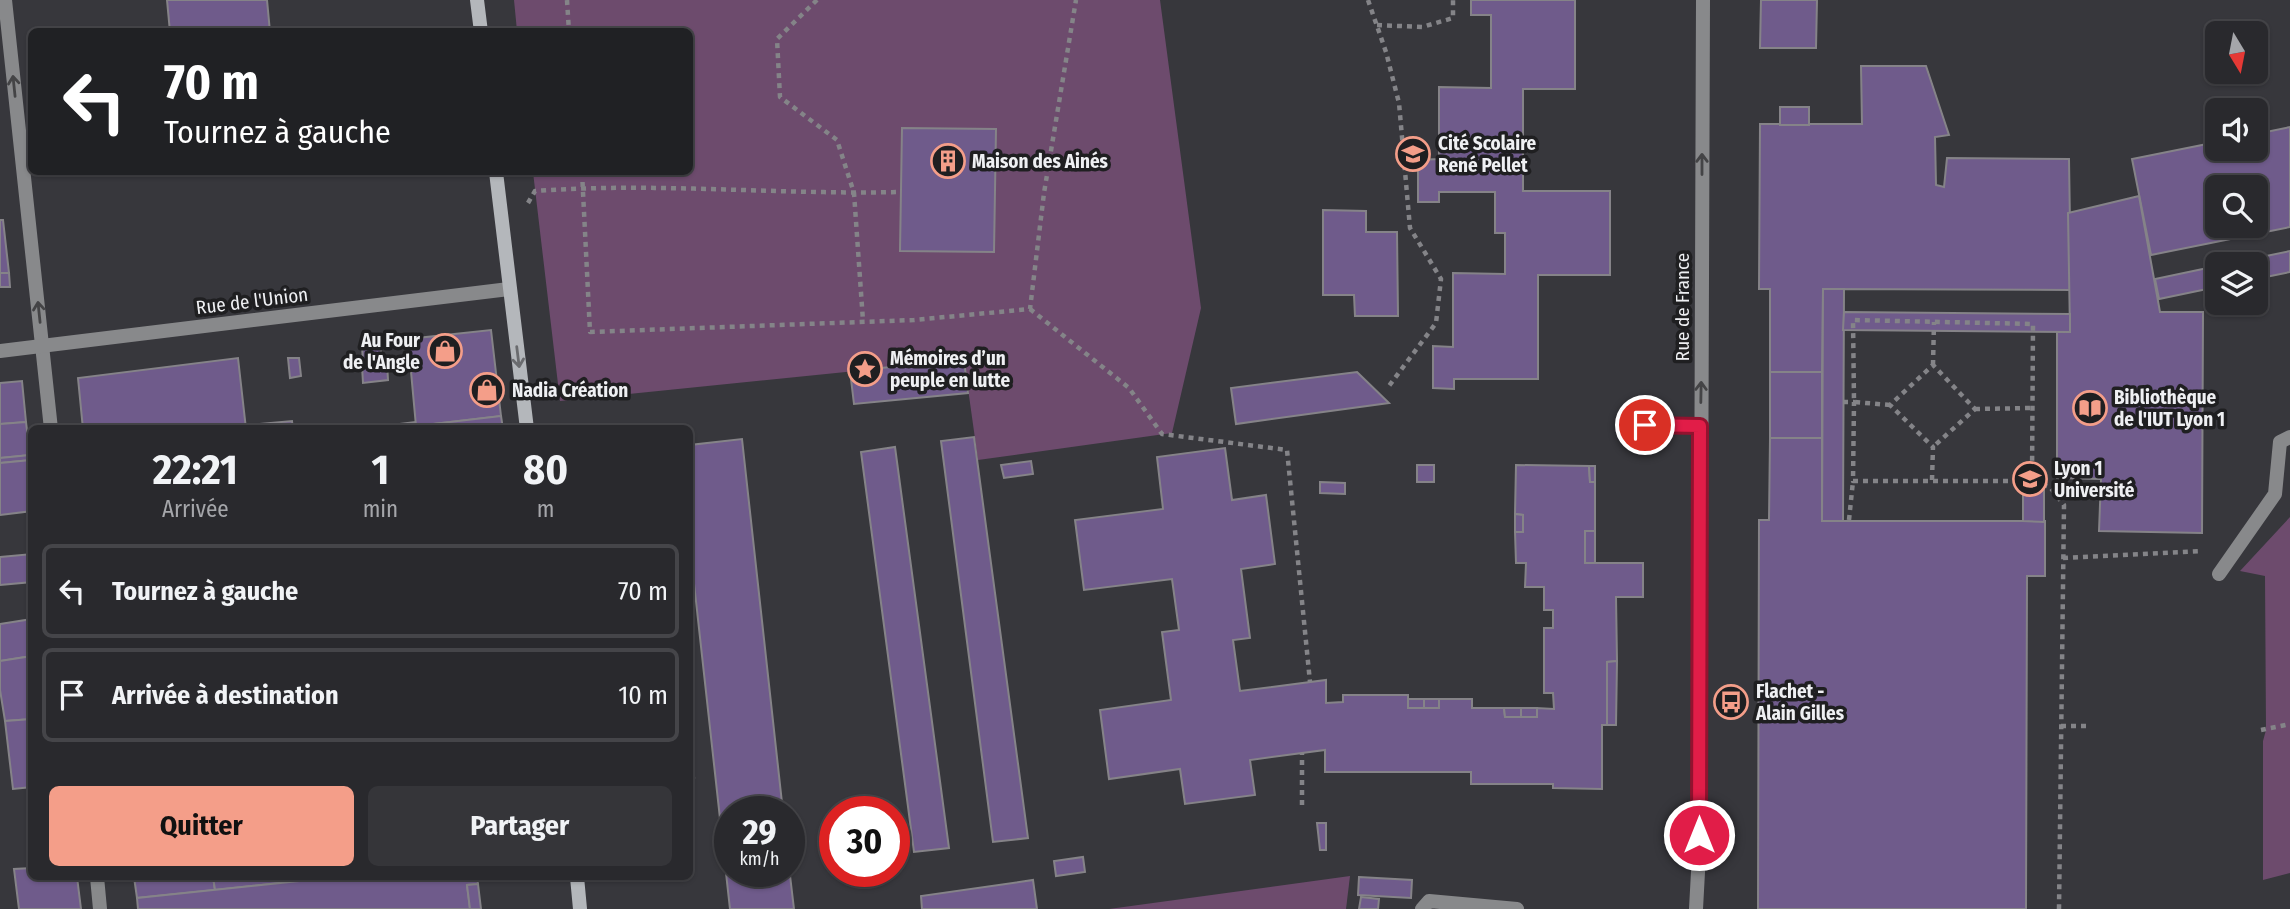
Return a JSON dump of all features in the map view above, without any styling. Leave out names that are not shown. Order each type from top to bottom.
[{"type":"street","points":[[5,0],[51,425]]},
{"type":"street","points":[[477,0],[480,28]]},
{"type":"street","name":"Rue de France","points":[[1696,909],[1699,835],[1703,0]]},
{"type":"street","points":[[496,175],[526,425]]},
{"type":"street","name":"Rue de l'Union","points":[[0,351],[509,289]]},
{"type":"street","points":[[1645,425],[1700,426]]},
{"type":"street","points":[[2220,575],[2275,494],[2280,442],[2290,437]]},
{"type":"street","points":[[97,880],[100,909]]},
{"type":"street","points":[[577,880],[580,909]]},
{"type":"street","points":[[1422,909],[1429,901],[1517,909]]},
{"type":"path","points":[[567,0],[569,28]]},
{"type":"path","points":[[817,0],[777,39],[780,97],[837,140],[854,193],[863,321]]},
{"type":"path","points":[[1030,309],[1044,193],[1076,0]]},
{"type":"path","points":[[1368,0],[1399,103],[1410,228],[1441,279],[1436,323],[1388,386]]},
{"type":"path","points":[[1377,26],[1422,27],[1453,18],[1453,0]]},
{"type":"path","points":[[582,175],[590,332],[914,320],[1030,309],[1129,388],[1163,434],[1287,450],[1310,682]]},
{"type":"path","points":[[504,239],[535,191],[583,188],[901,192]]},
{"type":"path","points":[[1849,520],[1853,481],[1853,320],[2034,324],[2032,481]]},
{"type":"path","points":[[1934,321],[1933,365],[1975,408]]},
{"type":"path","points":[[1890,405],[1933,365]]},
{"type":"path","points":[[1843,402],[1890,405],[1933,447]]},
{"type":"path","points":[[1932,480],[1933,447],[1975,408],[2032,408]]},
{"type":"path","points":[[1853,481],[2032,481],[2050,487],[2064,505],[2059,909]]},
{"type":"path","points":[[2063,558],[2202,551]]},
{"type":"path","points":[[2261,730],[2290,724]]},
{"type":"path","points":[[2061,726],[2088,726]]},
{"type":"path","points":[[1301,805],[1302,753]]},
{"type":"path","points":[[693,777],[698,776]]},
{"type":"shaded area","points":[[514,0],[1160,0],[1201,308],[1172,433],[978,460],[964,360],[560,401],[533,175],[693,175],[693,28],[517,28]]},
{"type":"shaded area","points":[[2290,517],[2290,873],[2263,880],[2265,576],[2240,571]]},
{"type":"shaded area","points":[[1350,876],[1346,909],[1109,909]]},
{"type":"building","points":[[167,0],[267,0],[270,28],[170,28]]},
{"type":"building","points":[[1471,0],[1575,0],[1575,89],[1523,89],[1523,191],[1610,191],[1610,275],[1538,275],[1538,379],[1454,379],[1454,389],[1433,388],[1433,346],[1453,347],[1453,273],[1505,274],[1505,233],[1495,233],[1495,192],[1439,192],[1439,202],[1418,202],[1418,160],[1439,159],[1439,87],[1491,88],[1491,15],[1471,15]]},
{"type":"building","points":[[1761,0],[1817,0],[1816,48],[1760,48]]},
{"type":"building","points":[[1861,66],[1926,66],[1949,135],[1935,137],[1936,185],[1944,187],[1947,158],[2069,159],[2071,290],[1823,289],[1822,372],[1770,372],[1770,289],[1759,289],[1760,124],[1862,124]]},
{"type":"building","points":[[1780,107],[1809,107],[1809,125],[1780,125]]},
{"type":"building","points":[[2290,127],[2290,227],[2268,231],[2268,175],[2205,175],[2205,238],[2235,238],[2151,255],[2132,159],[2205,144],[2205,161],[2268,161],[2268,132]]},
{"type":"building","name":"Maison des Ainés","points":[[902,128],[996,129],[994,252],[900,251]]},
{"type":"building","points":[[2139,196],[2160,312],[2203,312],[2202,533],[2099,531],[2101,479],[2057,478],[2057,332],[2070,332],[2068,213]]},
{"type":"building","points":[[1323,210],[1366,211],[1366,232],[1397,232],[1398,316],[1355,316],[1354,295],[1323,295]]},
{"type":"building","points":[[0,220],[3,220],[9,273],[0,273]]},
{"type":"building","points":[[2290,251],[2290,272],[2268,277],[2268,256]]},
{"type":"building","points":[[2205,269],[2205,289],[2159,299],[2155,279]]},
{"type":"building","points":[[0,273],[9,273],[10,287],[0,287]]},
{"type":"building","points":[[1823,289],[1844,289],[1843,521],[1822,521]]},
{"type":"building","points":[[1844,312],[2070,314],[2070,332],[1843,330]]},
{"type":"building","points":[[491,330],[501,416],[416,425],[408,339]]},
{"type":"building","points":[[380,342],[382,364],[363,365],[362,344]]},
{"type":"building","points":[[238,358],[246,425],[83,425],[78,378]]},
{"type":"building","points":[[288,358],[299,358],[301,376],[290,378]]},
{"type":"building","points":[[964,360],[968,393],[854,404],[850,371]]},
{"type":"building","points":[[387,363],[388,380],[363,383],[362,366]]},
{"type":"building","points":[[1357,372],[1389,403],[1236,424],[1231,388]]},
{"type":"building","points":[[1770,372],[1822,372],[1822,438],[1770,438]]},
{"type":"building","points":[[22,381],[26,422],[0,424],[0,383]]},
{"type":"building","points":[[501,416],[502,425],[424,425]]},
{"type":"building","points":[[292,421],[292,425],[248,425]]},
{"type":"building","points":[[26,422],[28,455],[0,458],[0,424]]},
{"type":"building","points":[[415,422],[416,425],[391,425]]},
{"type":"building","points":[[974,437],[1028,838],[993,842],[941,441]]},
{"type":"building","points":[[1770,438],[1822,438],[1822,521],[2045,521],[2045,576],[2027,576],[2026,909],[1758,909],[1759,520],[1769,520]]},
{"type":"building","points":[[742,439],[781,796],[718,796],[693,574],[693,445]]},
{"type":"building","points":[[895,447],[949,848],[914,852],[910,796],[907,796],[861,452]]},
{"type":"building","points":[[1225,448],[1232,500],[1266,495],[1275,564],[1241,569],[1250,638],[1233,640],[1240,691],[1326,680],[1326,703],[1343,702],[1343,695],[1408,695],[1408,708],[1439,708],[1439,699],[1472,699],[1472,708],[1504,708],[1505,717],[1537,717],[1537,708],[1554,709],[1553,693],[1544,693],[1544,628],[1553,628],[1553,610],[1544,610],[1544,587],[1525,587],[1526,563],[1516,563],[1515,532],[1523,532],[1523,515],[1515,514],[1516,465],[1589,466],[1590,482],[1595,482],[1595,531],[1585,531],[1585,563],[1643,563],[1643,597],[1616,597],[1617,661],[1607,662],[1607,725],[1602,725],[1602,789],[1553,788],[1553,784],[1471,784],[1471,772],[1325,772],[1325,750],[1250,760],[1255,795],[1185,804],[1180,769],[1109,779],[1100,710],[1171,700],[1162,632],[1179,630],[1172,579],[1084,590],[1075,520],[1163,509],[1157,457]]},
{"type":"building","points":[[28,455],[28,460],[0,463],[0,458]]},
{"type":"building","points":[[28,460],[28,512],[0,515],[0,463]]},
{"type":"building","points":[[1031,461],[1033,474],[1004,478],[1001,465]]},
{"type":"building","points":[[1417,465],[1434,465],[1434,482],[1417,482]]},
{"type":"building","points":[[1589,466],[1595,466],[1595,482],[1590,482]]},
{"type":"building","points":[[1320,482],[1345,483],[1345,494],[1320,493]]},
{"type":"building","points":[[2023,489],[2044,489],[2044,522],[2023,521]]},
{"type":"building","points":[[1515,514],[1523,515],[1523,532],[1515,532]]},
{"type":"building","points":[[1585,531],[1595,531],[1595,563],[1585,563]]},
{"type":"building","points":[[28,554],[28,582],[0,585],[0,557]]},
{"type":"building","points":[[28,620],[28,657],[0,661],[0,624]]},
{"type":"building","points":[[28,657],[28,719],[5,721],[0,690],[0,661]]},
{"type":"building","points":[[1617,661],[1616,725],[1607,725],[1607,662]]},
{"type":"building","points":[[1408,699],[1424,699],[1424,708],[1408,708]]},
{"type":"building","points":[[1424,699],[1439,699],[1439,708],[1424,708]]},
{"type":"building","points":[[1504,708],[1521,708],[1521,717],[1505,717]]},
{"type":"building","points":[[1521,708],[1537,708],[1537,717],[1521,717]]},
{"type":"building","points":[[28,719],[28,787],[13,789],[5,721]]},
{"type":"building","points":[[1317,823],[1326,823],[1326,850],[1320,850]]},
{"type":"building","points":[[1083,857],[1085,872],[1056,876],[1054,861]]},
{"type":"building","points":[[28,868],[28,880],[77,880],[81,909],[19,909],[14,869]]},
{"type":"building","points":[[1359,877],[1412,880],[1411,898],[1358,895]]},
{"type":"building","points":[[134,880],[213,880],[215,890],[137,898]]},
{"type":"building","points":[[213,880],[279,880],[279,883],[215,890]]},
{"type":"building","points":[[309,880],[477,880],[478,884],[467,885],[470,909],[138,909],[137,898]]},
{"type":"building","points":[[1033,880],[1037,909],[922,909],[921,896]]},
{"type":"building","points":[[478,884],[481,909],[470,909],[467,885]]},
{"type":"building","points":[[728,887],[791,887],[794,909],[730,909]]},
{"type":"building","points":[[1361,897],[1379,899],[1378,909],[1359,909]]},
{"type":"place","name":"Cité Scolaire René Pellet","points":[[1413,154]]},
{"type":"place","name":"Maison des Ainés","points":[[948,161]]},
{"type":"place","name":"Au Four de l'Angle","points":[[445,351]]},
{"type":"place","name":"Mémoires d’un peuple en lutte","points":[[865,369]]},
{"type":"place","name":"Nadia Création","points":[[487,390]]},
{"type":"place","name":"Bibliothèque de l'IUT Lyon 1","points":[[2090,408]]},
{"type":"place","name":"Lyon 1 Université","points":[[2030,479]]},
{"type":"place","name":"Flachet - Alain Gilles","points":[[1731,702]]},
{"type":"route","points":[[1645,425],[1700,426],[1699,835]]}]
